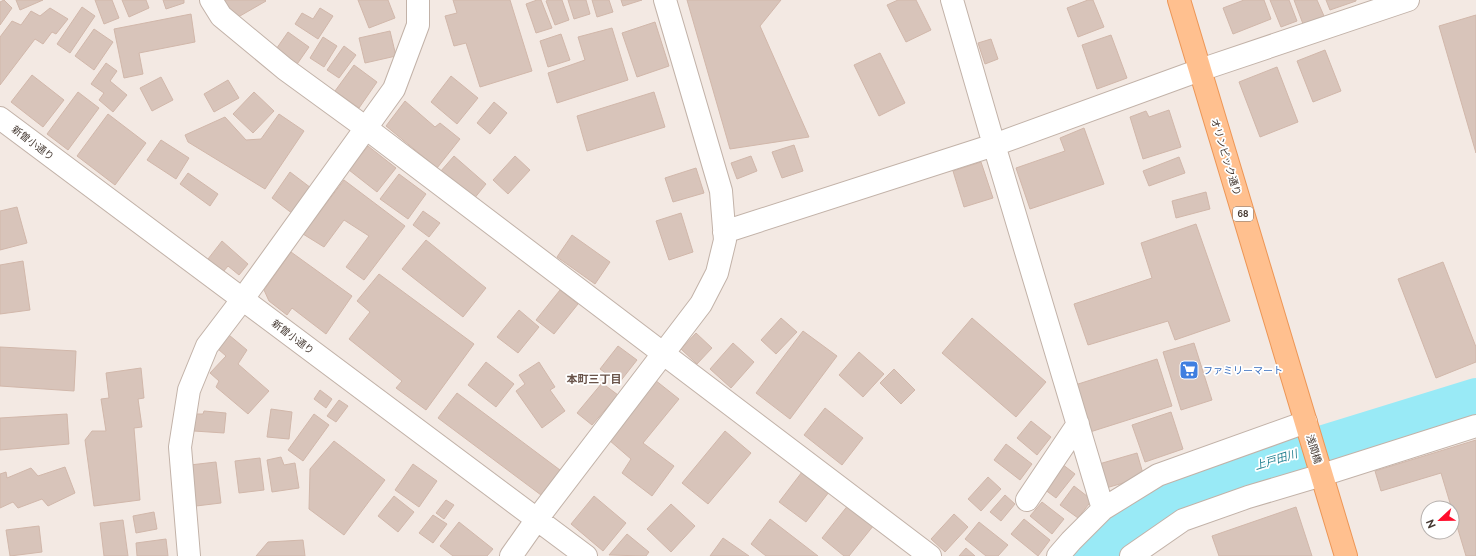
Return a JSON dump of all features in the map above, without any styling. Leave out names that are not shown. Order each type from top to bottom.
[{"type":"main road","name":"オリンピック通り","points":[[1179,0],[1307,425]]},
{"type":"main road","name":"浅間橋","points":[[1307,425],[1321,473]]},
{"type":"main road","name":"68","points":[[1321,473],[1346,556]]},
{"type":"street","points":[[211,0],[227,21],[285,68],[664,353],[930,556]]},
{"type":"street","points":[[189,556],[180,447],[189,390],[207,346],[242,300],[394,89],[418,25],[418,0]]},
{"type":"street","points":[[511,556],[537,519],[701,304],[717,273],[725,240],[721,191],[665,0]]},
{"type":"street","points":[[952,0],[1103,508]]},
{"type":"street","points":[[724,232],[994,145],[1200,70],[1408,0]]},
{"type":"street","name":"新曽小通り","points":[[0,118],[586,556]]},
{"type":"street","points":[[1027,500],[1078,424]]},
{"type":"street","points":[[1058,556],[1071,540],[1103,508],[1158,475],[1307,425]]},
{"type":"street","points":[[1130,556],[1183,520],[1321,473],[1476,426]]},
{"type":"building","points":[[4,0],[12,8],[0,25],[0,2]]},
{"type":"building","points":[[16,0],[43,0],[20,10]]},
{"type":"building","points":[[95,0],[112,0],[119,18],[104,24]]},
{"type":"building","points":[[122,0],[146,0],[149,8],[129,17]]},
{"type":"building","points":[[163,0],[184,0],[184,3],[166,9]]},
{"type":"building","points":[[222,0],[265,0],[266,1],[233,20]]},
{"type":"building","points":[[358,0],[388,0],[395,18],[369,28]]},
{"type":"building","points":[[453,0],[510,0],[532,71],[480,87],[466,43],[454,46],[445,16],[457,13]]},
{"type":"building","points":[[541,0],[552,28],[536,33],[526,4]]},
{"type":"building","points":[[562,0],[569,20],[555,25],[546,1]]},
{"type":"building","points":[[568,0],[586,0],[590,14],[574,19]]},
{"type":"building","points":[[592,0],[609,0],[613,12],[597,17]]},
{"type":"building","points":[[621,0],[642,0],[623,6]]},
{"type":"building","points":[[687,0],[781,0],[760,26],[809,137],[730,149]]},
{"type":"building","points":[[898,0],[916,0],[931,30],[906,42],[887,5]]},
{"type":"building","points":[[1088,0],[1093,0],[1104,27],[1078,37],[1067,8]]},
{"type":"building","points":[[1244,0],[1264,0],[1271,19],[1233,34],[1223,8]]},
{"type":"building","points":[[1270,0],[1289,0],[1297,21],[1281,27]]},
{"type":"building","points":[[1294,0],[1317,0],[1324,16],[1303,24]]},
{"type":"building","points":[[1326,0],[1356,0],[1356,1],[1330,10]]},
{"type":"building","points":[[82,7],[95,16],[70,53],[57,44]]},
{"type":"building","points":[[50,8],[68,19],[56,34],[52,32],[43,44],[35,39],[0,85],[0,37],[12,21],[21,25],[31,11],[40,16]]},
{"type":"building","points":[[320,8],[333,16],[318,39],[295,24],[302,13],[313,19]]},
{"type":"building","points":[[191,14],[195,42],[139,53],[143,74],[124,78],[114,29]]},
{"type":"building","points":[[1476,15],[1476,153],[1439,26]]},
{"type":"building","points":[[655,22],[669,66],[637,77],[622,33]]},
{"type":"building","points":[[612,28],[628,80],[557,103],[548,73],[585,60],[578,37]]},
{"type":"building","points":[[94,29],[113,42],[94,70],[75,56]]},
{"type":"building","points":[[390,31],[396,56],[365,63],[359,38]]},
{"type":"building","points":[[288,32],[309,47],[293,70],[272,55]]},
{"type":"building","points":[[561,34],[570,60],[548,67],[540,41]]},
{"type":"building","points":[[1111,35],[1127,78],[1097,89],[1082,45]]},
{"type":"building","points":[[323,37],[337,46],[324,67],[310,58]]},
{"type":"building","points":[[991,39],[998,59],[985,64],[978,43]]},
{"type":"building","points":[[344,46],[356,55],[339,78],[327,70]]},
{"type":"building","points":[[1325,50],[1341,91],[1313,102],[1297,61]]},
{"type":"building","points":[[880,53],[905,103],[879,116],[854,65]]},
{"type":"building","points":[[106,63],[117,71],[110,81],[127,95],[113,112],[99,100],[104,93],[91,84]]},
{"type":"building","points":[[354,65],[377,82],[359,108],[335,91]]},
{"type":"building","points":[[1277,67],[1298,122],[1260,137],[1239,82]]},
{"type":"building","points":[[32,75],[64,100],[43,127],[11,102]]},
{"type":"building","points":[[451,76],[478,98],[457,124],[431,102]]},
{"type":"building","points":[[161,77],[173,100],[152,111],[140,88]]},
{"type":"building","points":[[228,80],[239,98],[214,112],[204,94]]},
{"type":"building","points":[[78,92],[99,108],[68,150],[47,134]]},
{"type":"building","points":[[254,92],[274,111],[253,133],[233,114]]},
{"type":"building","points":[[654,92],[665,127],[587,151],[577,116]]},
{"type":"building","points":[[405,101],[435,127],[440,123],[460,139],[437,168],[386,126]]},
{"type":"building","points":[[494,102],[507,113],[490,134],[477,123]]},
{"type":"building","points":[[1169,110],[1181,147],[1143,159],[1130,117],[1146,111],[1149,117]]},
{"type":"building","points":[[108,114],[146,143],[115,185],[77,156]]},
{"type":"building","points":[[279,114],[304,131],[265,189],[188,142],[185,135],[225,117],[246,140],[261,139]]},
{"type":"building","points":[[1084,128],[1104,184],[1030,209],[1016,168],[1065,151],[1060,138]]},
{"type":"building","points":[[161,140],[189,158],[176,179],[147,160]]},
{"type":"building","points":[[794,145],[803,171],[782,178],[772,152]]},
{"type":"building","points":[[368,146],[396,168],[377,192],[349,170]]},
{"type":"building","points":[[454,156],[486,184],[473,200],[440,172]]},
{"type":"building","points":[[515,156],[530,170],[508,194],[493,180]]},
{"type":"building","points":[[751,156],[757,171],[737,179],[731,163]]},
{"type":"building","points":[[1179,157],[1185,173],[1149,186],[1143,171]]},
{"type":"building","points":[[981,162],[993,198],[964,207],[953,171]]},
{"type":"building","points":[[696,168],[704,193],[673,202],[665,178]]},
{"type":"building","points":[[290,172],[311,188],[293,214],[272,198]]},
{"type":"building","points":[[188,173],[218,194],[210,206],[180,184]]},
{"type":"building","points":[[399,174],[426,194],[408,219],[380,199]]},
{"type":"building","points":[[344,180],[405,226],[364,280],[346,267],[369,236],[344,220],[324,247],[303,234]]},
{"type":"building","points":[[1206,192],[1210,209],[1176,218],[1172,201]]},
{"type":"building","points":[[17,207],[27,243],[0,250],[0,211]]},
{"type":"building","points":[[423,211],[440,223],[429,237],[413,225]]},
{"type":"building","points":[[681,213],[693,252],[669,260],[656,221]]},
{"type":"building","points":[[1196,224],[1230,321],[1175,340],[1168,321],[1088,345],[1074,304],[1152,278],[1141,243]]},
{"type":"building","points":[[572,235],[610,262],[595,284],[557,257]]},
{"type":"building","points":[[426,240],[486,288],[463,317],[402,269]]},
{"type":"building","points":[[222,241],[248,264],[239,275],[228,266],[223,272],[208,259]]},
{"type":"building","points":[[291,252],[352,296],[326,334],[292,308],[287,315],[269,301],[264,290]]},
{"type":"building","points":[[23,261],[30,310],[0,314],[0,265]]},
{"type":"building","points":[[1443,262],[1476,347],[1476,362],[1436,378],[1398,279]]},
{"type":"building","points":[[379,274],[474,344],[426,410],[396,388],[402,381],[349,339],[370,312],[357,301]]},
{"type":"building","points":[[560,290],[578,304],[554,334],[536,320]]},
{"type":"building","points":[[519,310],[539,327],[518,353],[497,337]]},
{"type":"building","points":[[781,318],[797,332],[776,354],[761,340]]},
{"type":"building","points":[[972,318],[1046,382],[1016,417],[942,353]]},
{"type":"building","points":[[803,331],[837,356],[790,419],[756,393]]},
{"type":"building","points":[[696,333],[712,348],[697,364],[681,349]]},
{"type":"building","points":[[229,335],[247,350],[238,364],[269,391],[248,414],[216,387],[219,381],[210,373],[226,356],[218,349]]},
{"type":"building","points":[[733,343],[754,362],[731,388],[710,369]]},
{"type":"building","points":[[1194,343],[1212,400],[1181,410],[1163,352]]},
{"type":"building","points":[[618,346],[637,360],[619,383],[600,369]]},
{"type":"building","points":[[0,347],[76,351],[74,391],[0,386]]},
{"type":"building","points":[[859,352],[884,374],[863,397],[839,375]]},
{"type":"building","points":[[1157,359],[1172,406],[1090,432],[1075,385]]},
{"type":"building","points":[[486,362],[514,384],[496,407],[468,385]]},
{"type":"building","points":[[539,362],[555,387],[550,390],[565,411],[542,428],[516,391],[525,384],[519,375]]},
{"type":"building","points":[[141,368],[144,398],[138,399],[142,427],[134,428],[140,500],[94,506],[85,440],[92,431],[106,431],[101,399],[109,398],[106,373]]},
{"type":"building","points":[[894,369],[915,390],[901,404],[880,383]]},
{"type":"building","points":[[655,380],[679,399],[643,443],[674,466],[652,496],[622,473],[631,459],[609,440]]},
{"type":"building","points":[[602,383],[618,395],[592,425],[577,413]]},
{"type":"building","points":[[320,390],[332,399],[326,408],[314,399]]},
{"type":"building","points":[[457,393],[560,470],[541,495],[438,418]]},
{"type":"building","points":[[339,400],[348,406],[336,422],[327,416]]},
{"type":"building","points":[[825,408],[863,438],[842,465],[804,435]]},
{"type":"building","points":[[271,409],[292,412],[289,439],[267,437]]},
{"type":"building","points":[[204,411],[226,413],[224,433],[194,431],[196,414],[203,414]]},
{"type":"building","points":[[1171,412],[1183,449],[1145,462],[1132,425]]},
{"type":"building","points":[[67,414],[69,444],[0,450],[0,418]]},
{"type":"building","points":[[314,414],[329,425],[303,461],[288,450]]},
{"type":"building","points":[[1031,421],[1051,437],[1037,455],[1017,438]]},
{"type":"building","points":[[725,431],[751,453],[708,504],[682,483]]},
{"type":"building","points":[[1476,440],[1476,556],[1466,556],[1460,536],[1460,500],[1449,500],[1441,473],[1381,491],[1375,471]]},
{"type":"building","points":[[334,441],[385,480],[344,535],[309,509],[310,469]]},
{"type":"building","points":[[1006,444],[1032,464],[1020,480],[994,460]]},
{"type":"building","points":[[1137,453],[1144,477],[1106,488],[1099,464]]},
{"type":"building","points":[[281,457],[284,465],[295,463],[299,488],[272,492],[267,460]]},
{"type":"building","points":[[260,458],[264,490],[239,493],[235,461]]},
{"type":"building","points":[[216,462],[221,503],[196,506],[190,465]]},
{"type":"building","points":[[413,464],[437,481],[419,507],[395,490]]},
{"type":"building","points":[[1062,464],[1075,474],[1056,498],[1044,489]]},
{"type":"building","points":[[65,467],[75,493],[48,506],[42,499],[18,508],[13,502],[0,508],[0,474],[6,472],[7,478],[31,468],[38,476]]},
{"type":"building","points":[[802,472],[829,492],[806,522],[779,502]]},
{"type":"building","points":[[988,477],[1001,489],[981,511],[968,499]]},
{"type":"building","points":[[1074,486],[1092,500],[1078,518],[1060,505]]},
{"type":"building","points":[[1005,495],[1015,504],[1001,521],[990,512]]},
{"type":"building","points":[[394,496],[414,512],[398,532],[378,516]]},
{"type":"building","points":[[594,496],[626,523],[603,551],[571,524]]},
{"type":"building","points":[[446,500],[454,505],[444,519],[436,513]]},
{"type":"building","points":[[1042,502],[1064,519],[1052,534],[1030,516]]},
{"type":"building","points":[[671,504],[695,526],[671,552],[647,529]]},
{"type":"building","points":[[849,504],[874,525],[849,556],[844,556],[822,538]]},
{"type":"building","points":[[1296,507],[1312,556],[1219,556],[1212,536]]},
{"type":"building","points":[[154,512],[157,529],[136,533],[133,516]]},
{"type":"building","points":[[954,514],[968,527],[945,552],[931,539]]},
{"type":"building","points":[[433,515],[447,524],[433,543],[419,533]]},
{"type":"building","points":[[770,519],[818,556],[766,556],[751,544]]},
{"type":"building","points":[[1024,519],[1050,540],[1038,556],[1011,534]]},
{"type":"building","points":[[123,520],[128,556],[104,556],[100,523]]},
{"type":"building","points":[[459,522],[493,549],[487,556],[453,556],[440,546]]},
{"type":"building","points":[[979,522],[1008,545],[998,556],[986,556],[965,539]]},
{"type":"building","points":[[39,526],[42,552],[10,556],[6,530]]},
{"type":"building","points":[[627,534],[649,552],[646,556],[609,555]]},
{"type":"building","points":[[723,538],[749,556],[710,556]]},
{"type":"building","points":[[166,539],[168,556],[137,556],[136,543]]},
{"type":"building","points":[[303,540],[305,556],[256,556],[268,542]]},
{"type":"building","points":[[966,548],[975,556],[959,556]]},
{"type":"waterway","name":"上戸田川","points":[[1094,556],[1134,517],[1207,481],[1476,398]]},
{"type":"place","name":"ファミリーマート","points":[[1189,370]]},
{"type":"district","name":"本町三丁目","points":[[594,379]]}]
